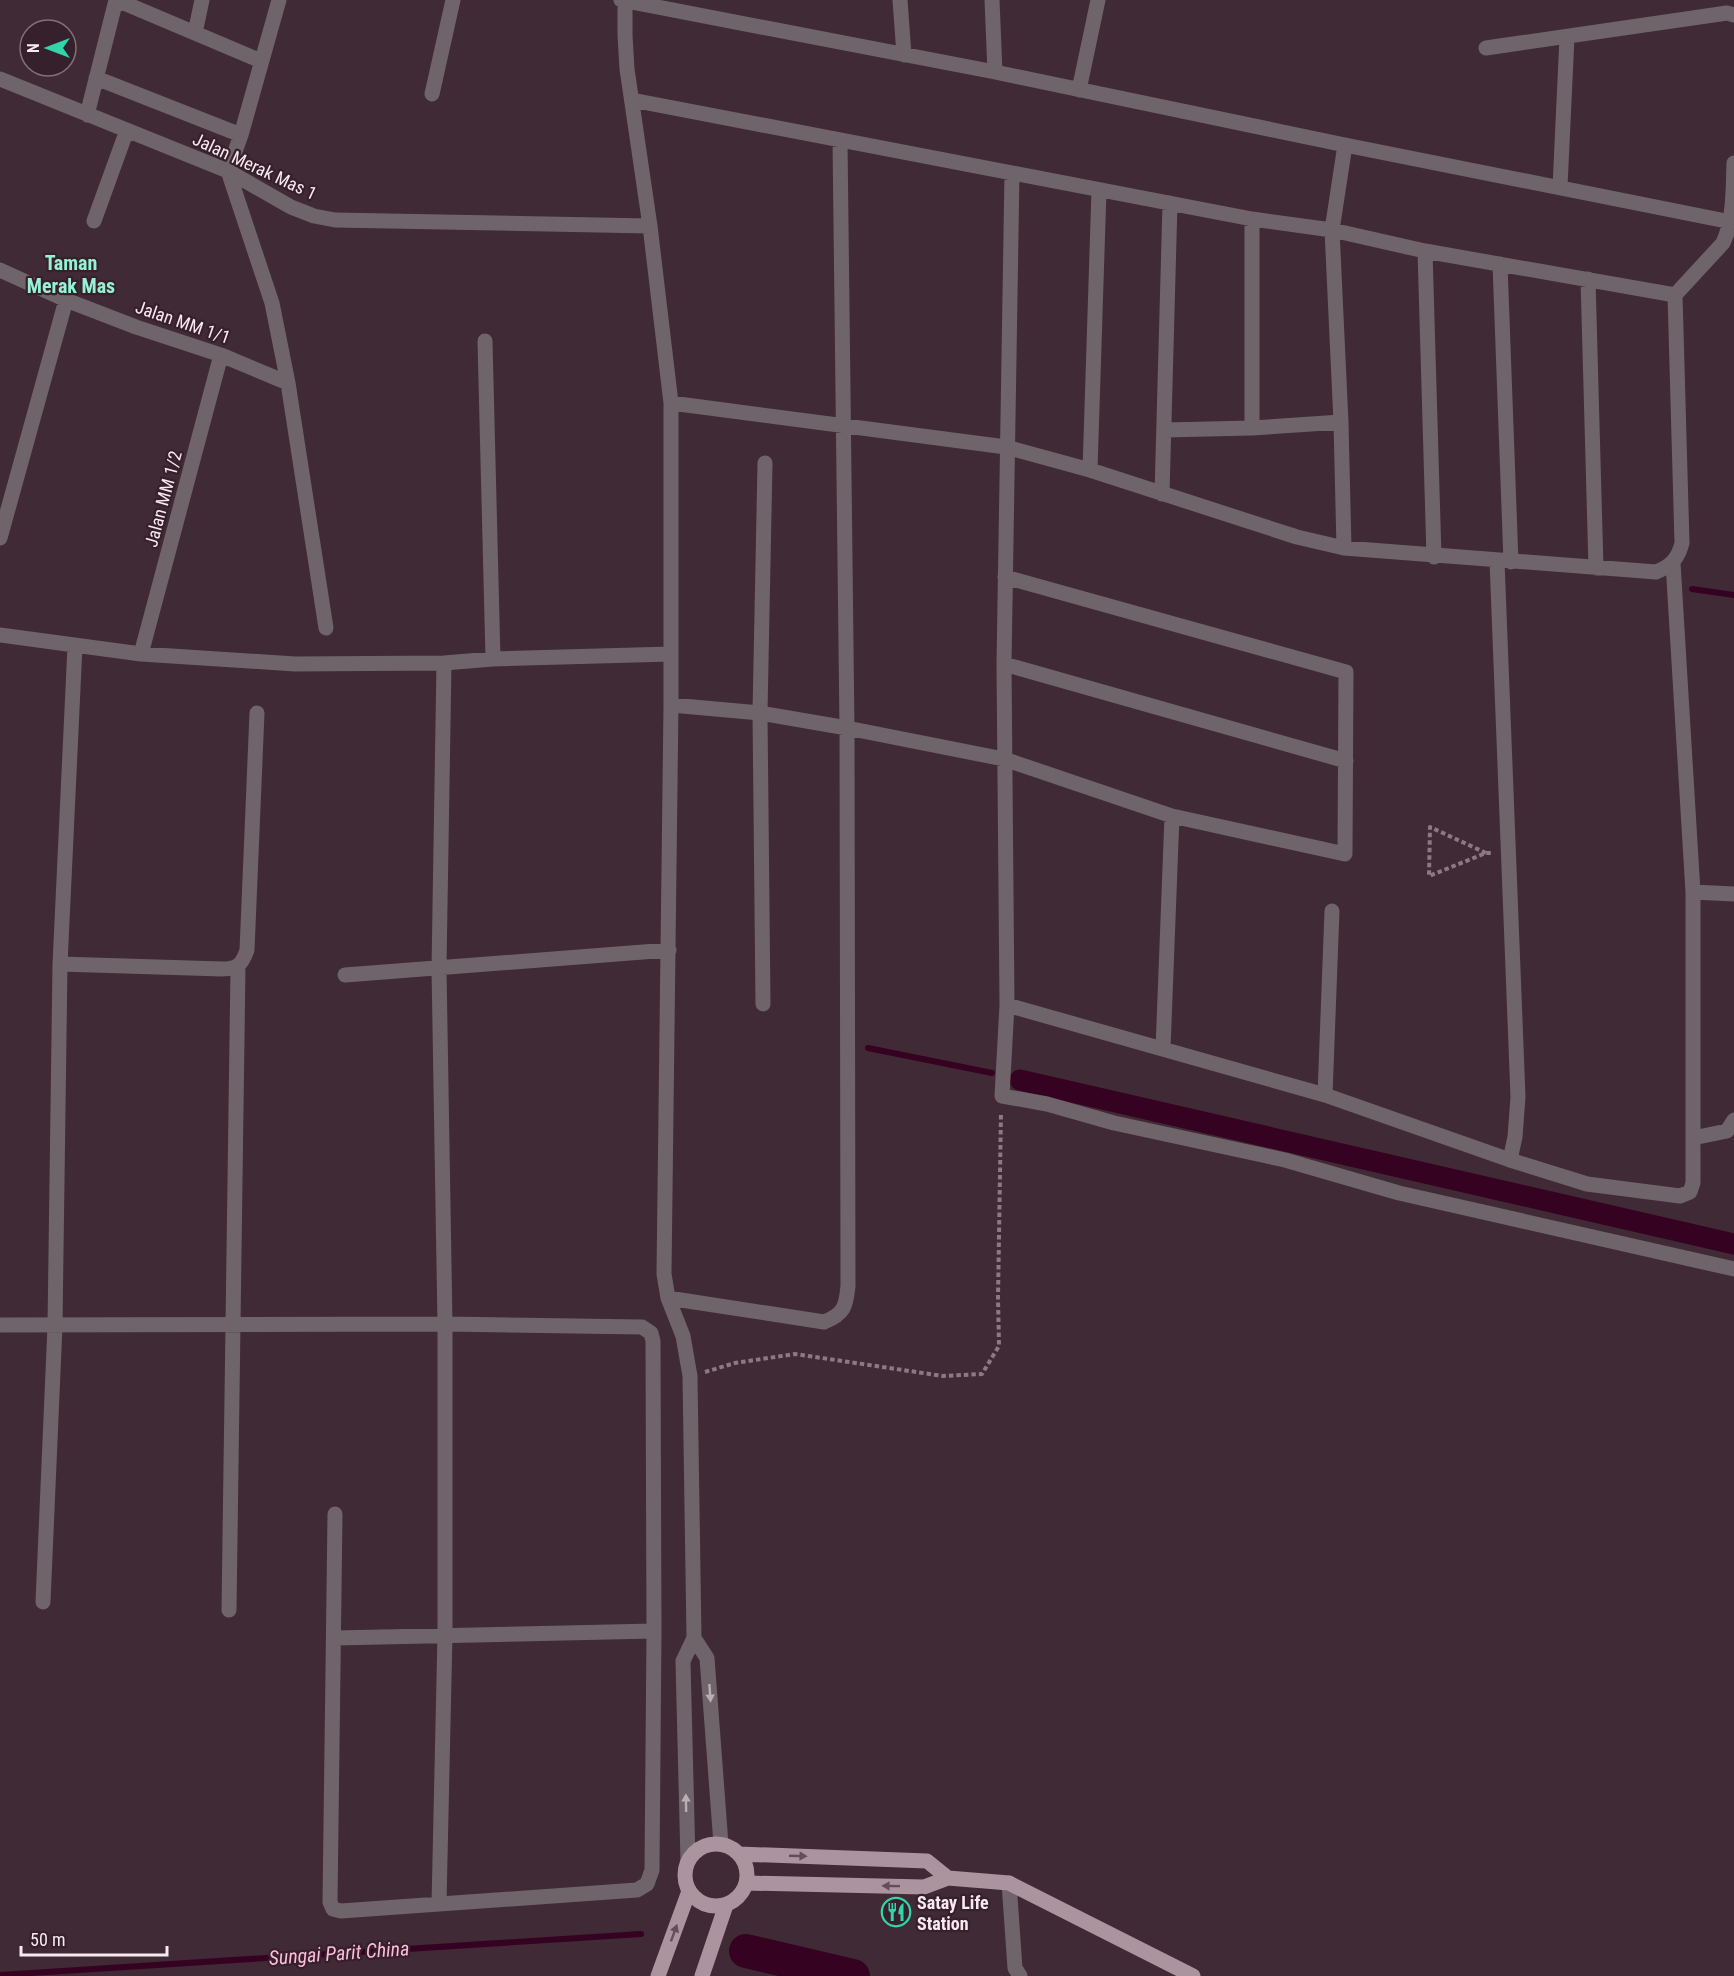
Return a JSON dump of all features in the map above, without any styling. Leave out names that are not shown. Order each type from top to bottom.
[{"type":"main road","points":[[711,1844],[721,1844],[731,1847],[745,1862],[746,1883],[742,1893],[726,1905],[715,1906],[696,1899],[689,1891],[685,1881],[688,1861],[693,1853],[711,1844]]},
{"type":"main road","points":[[739,1854],[927,1861],[948,1878]]},
{"type":"main road","points":[[746,1883],[924,1887],[948,1878],[1008,1883],[1193,1976]]},
{"type":"main road","points":[[658,1976],[689,1891]]},
{"type":"main road","points":[[702,1976],[726,1905]]},
{"type":"street","points":[[87,115],[117,0],[261,61]]},
{"type":"street","points":[[195,33],[202,0]]},
{"type":"street","points":[[279,0],[241,135],[228,171],[272,303],[288,383],[326,628]]},
{"type":"street","points":[[432,94],[453,0]]},
{"type":"street","points":[[688,1861],[683,1661],[694,1638],[690,1376],[683,1336],[668,1298],[664,1274],[669,950],[671,403],[624,35],[624,0],[995,72],[1731,222]]},
{"type":"street","points":[[900,0],[904,55]]},
{"type":"street","points":[[992,0],[995,72]]},
{"type":"street","points":[[1079,90],[1098,0]]},
{"type":"street","points":[[1486,48],[1727,13],[1734,15]]},
{"type":"street","points":[[1560,187],[1567,37]]},
{"type":"street","points":[[96,78],[241,135]]},
{"type":"street","name":"Jalan Merak Mas 1","points":[[0,79],[228,171],[291,207],[314,216],[335,220],[650,226]]},
{"type":"street","points":[[632,100],[1252,219],[1332,230],[1425,251],[1675,295]]},
{"type":"street","points":[[94,221],[127,130]]},
{"type":"street","points":[[668,1298],[824,1322],[838,1316],[846,1303],[848,1286],[847,728],[840,140]]},
{"type":"street","points":[[1344,548],[1332,230],[1345,145]]},
{"type":"street","points":[[671,403],[1006,447],[1090,470],[1297,537],[1344,548],[1434,557],[1656,572],[1673,563],[1682,543],[1675,295],[1723,243],[1731,222],[1734,163]]},
{"type":"street","points":[[1012,173],[1004,664],[1007,1005],[1002,1096],[1047,1104],[1114,1122],[1285,1160],[1399,1193],[1734,1269]]},
{"type":"street","points":[[1090,470],[1099,190]]},
{"type":"street","points":[[1162,494],[1170,203]]},
{"type":"street","points":[[1252,219],[1252,428]]},
{"type":"street","points":[[1425,251],[1434,557]]},
{"type":"street","points":[[1500,264],[1504,561],[1518,1097],[1515,1137],[1510,1160]]},
{"type":"street","name":"Jalan MM 1/1","points":[[0,270],[66,300],[136,327],[221,354],[288,383]]},
{"type":"street","points":[[1588,279],[1596,568]]},
{"type":"street","points":[[0,538],[66,300]]},
{"type":"street","points":[[485,341],[493,659]]},
{"type":"street","name":"Jalan MM 1/2","points":[[141,654],[221,354]]},
{"type":"street","points":[[1165,430],[1252,428],[1341,422]]},
{"type":"street","points":[[763,1004],[760,713],[765,463]]},
{"type":"street","points":[[1007,1005],[1325,1095],[1510,1160],[1587,1184],[1680,1196],[1690,1192],[1693,1183],[1693,892],[1673,563]]},
{"type":"street","points":[[670,705],[760,713],[1004,759],[1172,816],[1346,854],[1346,672],[1005,577]]},
{"type":"street","points":[[0,635],[141,654],[295,664],[444,663],[493,659],[671,654]]},
{"type":"street","points":[[43,1602],[55,1326],[60,964],[75,646]]},
{"type":"street","points":[[440,1904],[445,1634],[445,1324],[440,968],[444,663]]},
{"type":"street","points":[[1004,664],[1346,760]]},
{"type":"street","points":[[229,1610],[238,967],[247,950],[257,713]]},
{"type":"street","points":[[1163,1049],[1172,816]]},
{"type":"street","points":[[1693,892],[1734,894]]},
{"type":"street","points":[[1325,1095],[1332,911]]},
{"type":"street","points":[[345,975],[669,950]]},
{"type":"street","points":[[60,964],[222,969],[238,967]]},
{"type":"street","points":[[1693,1138],[1727,1131],[1734,1120]]},
{"type":"street","points":[[0,1325],[445,1324],[642,1327],[651,1333],[654,1630],[652,1870],[647,1884],[637,1890],[341,1911],[333,1909],[330,1902],[335,1514]]},
{"type":"street","points":[[334,1638],[654,1630]]},
{"type":"street","points":[[694,1638],[707,1658],[721,1844]]},
{"type":"street","points":[[1008,1883],[1015,1968],[1020,1976]]},
{"type":"path","points":[[1430,827],[1477,849],[1486,853],[1429,876],[1430,827]]},
{"type":"path","points":[[690,1376],[735,1363],[795,1354],[943,1376],[982,1374],[999,1346],[1002,1096]]},
{"type":"waterway","points":[[1692,589],[1734,595]]},
{"type":"waterway","points":[[868,1048],[992,1073]]},
{"type":"waterway","points":[[1020,1080],[1734,1244]]},
{"type":"waterway","name":"Sungai Parit China","points":[[0,1975],[641,1934]]},
{"type":"waterway","points":[[746,1951],[853,1976]]},
{"type":"place","name":"Satay Life Station","points":[[896,1912]]},
{"type":"district","name":"Taman Merak Mas","points":[[71,274]]}]
